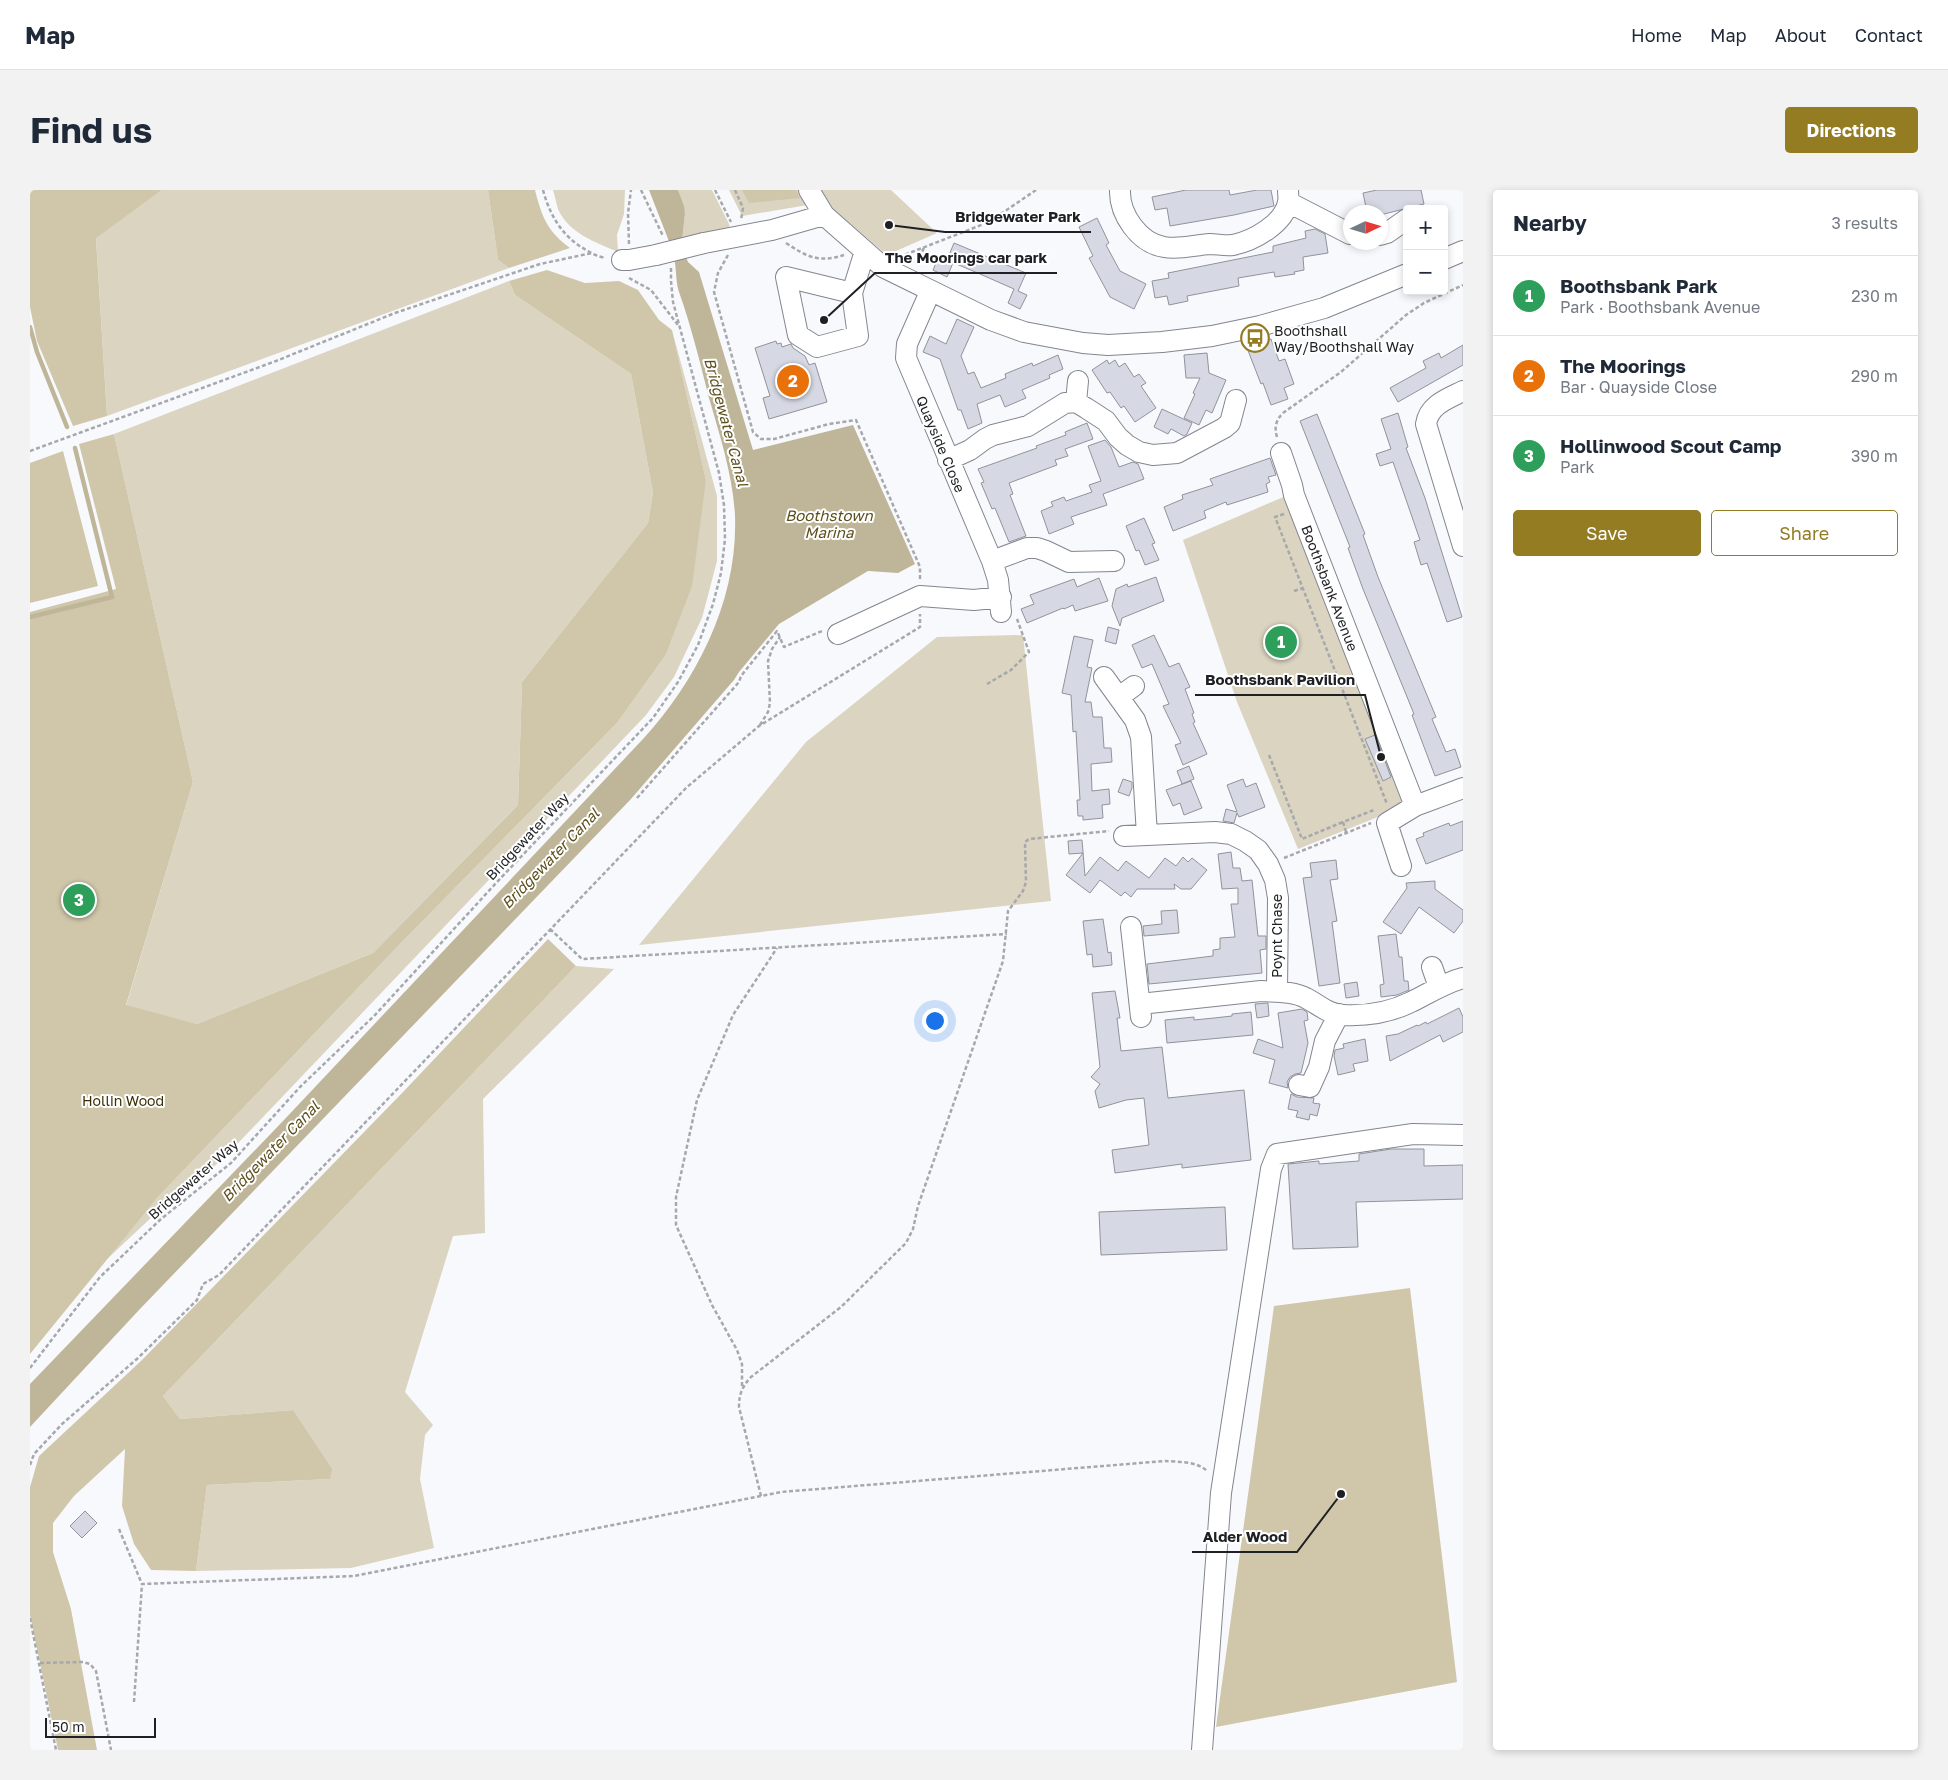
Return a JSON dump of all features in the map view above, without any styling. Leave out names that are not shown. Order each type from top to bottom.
[{"type":"street","points":[[809,190],[824,214],[872,258],[930,292],[991,320],[1024,332],[1054,339],[1108,345],[1212,336],[1260,326],[1324,308],[1403,276]]},
{"type":"street","points":[[1120,190],[1120,198],[1129,223],[1144,238],[1162,247],[1187,248],[1210,244],[1232,245],[1252,239],[1275,223],[1282,214],[1288,196],[1343,230]]},
{"type":"street","points":[[626,260],[714,241],[738,238],[824,214]]},
{"type":"street","points":[[1388,232],[1403,222]]},
{"type":"street","points":[[1448,257],[1463,251]]},
{"type":"street","points":[[852,293],[872,258]]},
{"type":"street","name":"Quayside Close","points":[[930,292],[907,344],[906,358],[992,561],[998,580],[1001,605]]},
{"type":"street","points":[[1076,402],[1078,381]]},
{"type":"street","points":[[1463,391],[1431,409],[1427,416],[1426,424],[1463,546]]},
{"type":"street","points":[[948,460],[970,450],[985,439],[1028,426],[1065,403],[1076,402],[1100,416],[1127,445],[1139,452],[1165,455],[1183,450],[1224,428],[1235,425],[1236,400]]},
{"type":"street","name":"Boothsbank Avenue","points":[[1281,453],[1299,508],[1415,806]]},
{"type":"street","points":[[992,561],[1028,548],[1037,548],[1046,550],[1068,562],[1092,556],[1114,561]]},
{"type":"street","points":[[838,634],[920,596],[974,600],[1001,605]]},
{"type":"street","points":[[1104,677],[1126,692],[1140,737],[1147,835]]},
{"type":"street","points":[[1401,866],[1387,823],[1415,806],[1463,788]]},
{"type":"street","name":"Poynt Chase","points":[[1124,836],[1215,832],[1231,834],[1246,840],[1258,850],[1268,864],[1275,880],[1278,898],[1277,992]]},
{"type":"street","points":[[1131,927],[1140,1010],[1261,991],[1295,994],[1339,1014],[1358,1015],[1394,1009],[1439,987],[1463,978]]},
{"type":"street","points":[[1432,968],[1439,987]]},
{"type":"street","points":[[1299,1085],[1310,1087],[1319,1067],[1325,1041],[1339,1014]]},
{"type":"street","points":[[1202,1750],[1221,1493],[1271,1169],[1277,1154],[1413,1134],[1463,1135]]},
{"type":"path","points":[[543,190],[554,221],[574,244],[600,257],[626,260]]},
{"type":"path","points":[[631,190],[625,276],[651,290],[679,326]]},
{"type":"path","name":"Bridgewater Way","points":[[30,1368],[100,1277],[161,1219],[231,1163],[300,1087],[374,1015],[653,718],[678,682],[698,645],[713,604],[721,573],[725,539],[724,505],[719,473],[679,326],[664,252],[641,190]]},
{"type":"path","points":[[715,190],[738,238]]},
{"type":"path","points":[[30,1465],[34,1454],[62,1424],[138,1358],[197,1300],[203,1284],[219,1275],[686,788],[759,726],[920,627],[920,567],[856,420],[829,424],[774,439],[761,439],[753,432],[714,292],[718,273],[738,238],[743,208],[735,190]]},
{"type":"path","points":[[772,230],[804,256],[830,259],[845,254],[872,258],[989,222],[1036,190]]},
{"type":"path","points":[[30,451],[276,361],[395,313],[540,264],[592,253]]},
{"type":"path","points":[[1281,453],[1276,434],[1277,418],[1341,372],[1406,315],[1424,303],[1463,285]]},
{"type":"path","points":[[1299,508],[1275,517],[1389,810]]},
{"type":"path","points":[[1294,591],[1303,588]]},
{"type":"path","points":[[987,684],[1011,670],[1029,652],[1018,619],[1001,605]]},
{"type":"path","points":[[637,798],[739,682],[741,676],[777,631],[784,648],[820,630],[838,634]]},
{"type":"path","points":[[759,726],[768,712],[770,703],[768,661],[772,649],[780,637]]},
{"type":"path","points":[[1269,755],[1302,839],[1378,808]]},
{"type":"path","points":[[1343,822],[1346,832]]},
{"type":"path","points":[[1268,864],[1373,822]]},
{"type":"path","points":[[742,1386],[841,1307],[906,1243],[913,1229],[918,1206],[1003,961],[1008,911],[1023,891],[1026,882],[1025,842],[1029,839],[1115,831],[1124,836]]},
{"type":"path","points":[[550,929],[582,960],[1007,934]]},
{"type":"path","points":[[761,1496],[739,1407],[739,1396],[742,1386],[742,1364],[737,1350],[712,1305],[676,1226],[676,1197],[697,1100],[732,1015],[777,948]]},
{"type":"path","points":[[142,1584],[354,1576],[791,1491],[1165,1461],[1203,1467],[1215,1478],[1221,1493]]},
{"type":"path","points":[[119,1529],[142,1584],[134,1702]]},
{"type":"path","points":[[30,1618],[56,1750]]},
{"type":"path","points":[[40,1663],[83,1662],[90,1664],[96,1671],[110,1750]]},
{"type":"shaded area","points":[[162,190],[488,190],[498,260],[509,268],[107,416],[96,237]]},
{"type":"shaded area","points":[[553,190],[625,190],[624,214],[617,235],[618,252],[584,236],[569,225],[558,209]]},
{"type":"shaded area","points":[[678,190],[712,190],[730,229],[682,241],[685,214]]},
{"type":"shaded area","points":[[729,190],[891,190],[937,233],[887,255],[825,202],[742,216]]},
{"type":"shaded area","points":[[509,281],[515,295],[631,374],[653,493],[648,523],[522,682],[518,805],[373,953],[197,1024],[126,1006],[193,782],[114,434]]},
{"type":"shaded area","points":[[672,330],[717,496],[717,561],[702,618],[674,677],[646,715],[223,1159],[154,1215],[106,1260],[158,1197],[402,942],[617,723],[665,656],[706,480]]},
{"type":"shaded area","points":[[1288,495],[1408,805],[1298,849],[1237,702],[1183,540]]},
{"type":"shaded area","points":[[1023,635],[1051,901],[639,945],[806,742],[937,637]]},
{"type":"shaded area","points":[[576,966],[614,969],[483,1099],[485,1233],[453,1236],[405,1392],[433,1425],[425,1435],[420,1479],[434,1548],[351,1568],[196,1571],[207,1485],[330,1479],[293,1410],[180,1419],[163,1396]]},
{"type":"green space","points":[[30,190],[162,190],[96,238],[107,416],[73,426],[37,341],[30,307]]},
{"type":"green space","points":[[488,190],[535,190],[546,223],[556,236],[570,248],[509,268],[498,260]]},
{"type":"green space","points":[[742,190],[796,190],[800,198],[749,203]]},
{"type":"green space","name":"Hollin Wood","points":[[547,270],[585,283],[619,281],[638,290],[659,320],[672,330],[706,480],[692,586],[665,656],[617,723],[402,942],[158,1197],[30,1354],[30,612],[116,589],[79,444],[114,434],[193,782],[126,1005],[197,1024],[373,953],[518,805],[522,682],[648,523],[653,493],[631,374],[515,295],[509,281]]},
{"type":"green space","points":[[63,451],[98,586],[30,603],[30,463]]},
{"type":"green space","points":[[548,939],[576,966],[163,1396],[180,1419],[293,1410],[332,1469],[330,1479],[207,1485],[196,1571],[151,1570],[134,1544],[122,1506],[125,1449],[74,1496],[53,1523],[53,1552],[71,1609],[97,1750],[58,1750],[30,1615],[30,1487],[39,1456],[142,1360],[404,1091]]},
{"type":"green space","points":[[1410,1288],[1457,1682],[1216,1727],[1274,1306]]},
{"type":"water","points":[[649,190],[678,190],[685,214],[682,241],[670,244]]},
{"type":"water","points":[[684,252],[688,262],[699,272],[753,450],[853,425],[915,564],[898,573],[868,571],[779,624],[734,680],[631,799],[139,1310],[30,1427],[30,1384],[283,1121],[643,739],[681,691],[697,664],[711,636],[722,607],[730,577],[734,547],[735,516],[732,486],[725,456],[678,287],[673,254]]},
{"type":"building","points":[[1186,190],[1229,190],[1230,195],[1257,190],[1271,190],[1274,206],[1170,226],[1167,208],[1155,210],[1152,197]]},
{"type":"building","points":[[1377,190],[1421,190],[1424,204],[1403,205],[1403,209],[1388,213],[1388,205],[1366,205],[1363,193]]},
{"type":"building","points":[[1097,218],[1109,243],[1106,245],[1120,271],[1146,284],[1134,309],[1110,297],[1089,258],[1093,256],[1079,227]]},
{"type":"building","points":[[1315,229],[1325,234],[1328,253],[1303,257],[1304,270],[1294,272],[1295,274],[1275,277],[1274,272],[1238,278],[1239,286],[1187,296],[1188,301],[1169,305],[1167,296],[1155,298],[1152,281],[1169,278],[1168,273],[1273,252],[1273,246],[1306,238],[1305,231]]},
{"type":"building","points":[[954,243],[1026,273],[1018,291],[1027,295],[1020,309],[1008,303],[1014,289],[947,260]]},
{"type":"building","points":[[939,256],[953,263],[947,277],[933,270]]},
{"type":"building","points":[[957,319],[974,327],[961,356],[968,374],[974,372],[981,388],[1006,378],[1005,374],[1032,363],[1033,366],[1058,355],[1063,369],[1049,375],[1050,378],[1022,390],[1026,398],[1005,407],[1000,395],[977,404],[982,423],[968,429],[961,410],[958,410],[940,359],[923,352],[930,336],[946,344]]},
{"type":"building","points":[[1271,339],[1279,361],[1285,359],[1294,384],[1284,388],[1288,399],[1271,405],[1247,348]]},
{"type":"building","points":[[776,341],[777,344],[781,343],[782,347],[791,344],[793,348],[805,356],[809,365],[815,363],[827,402],[769,419],[763,398],[770,396],[755,348]]},
{"type":"building","points":[[1463,345],[1463,365],[1398,402],[1390,388],[1426,368],[1423,361],[1439,353],[1441,358]]},
{"type":"building","points":[[1207,353],[1209,373],[1226,380],[1212,413],[1206,410],[1199,425],[1184,418],[1200,378],[1186,378],[1184,355]]},
{"type":"building","points":[[1107,360],[1109,364],[1115,360],[1119,367],[1125,363],[1134,377],[1139,374],[1146,383],[1141,386],[1156,408],[1135,422],[1124,406],[1121,408],[1110,392],[1107,393],[1092,370]]},
{"type":"building","points":[[1162,409],[1192,423],[1187,434],[1184,436],[1171,429],[1168,434],[1154,427]]},
{"type":"building","points":[[1398,413],[1408,447],[1406,448],[1425,498],[1462,617],[1447,622],[1427,563],[1421,565],[1414,542],[1420,540],[1393,462],[1380,466],[1376,454],[1391,449],[1381,419]]},
{"type":"building","points":[[1317,414],[1365,534],[1363,535],[1378,577],[1436,717],[1432,719],[1446,752],[1455,749],[1461,767],[1435,776],[1412,715],[1414,714],[1363,589],[1348,548],[1350,547],[1300,421]]},
{"type":"building","points":[[1087,423],[1093,439],[1065,449],[1068,456],[1055,460],[1057,465],[1009,483],[1013,494],[1010,495],[1026,536],[1009,542],[995,508],[992,509],[981,483],[984,482],[978,469],[1037,448],[1036,446],[1066,435],[1065,432]]},
{"type":"building","points":[[1105,440],[1111,447],[1119,467],[1133,462],[1138,464],[1144,479],[1103,494],[1107,505],[1071,517],[1074,524],[1049,534],[1041,511],[1053,506],[1051,502],[1064,497],[1066,501],[1092,492],[1089,485],[1101,481],[1088,446]]},
{"type":"building","points":[[1270,458],[1276,475],[1268,477],[1270,482],[1266,484],[1268,492],[1227,505],[1226,502],[1204,511],[1206,518],[1173,531],[1164,507],[1183,499],[1182,495],[1213,485],[1210,479]]},
{"type":"building","points":[[1144,518],[1155,543],[1152,544],[1159,560],[1145,565],[1139,550],[1136,551],[1126,526]]},
{"type":"building","points":[[1156,577],[1164,601],[1122,618],[1120,626],[1112,606],[1116,589],[1127,584],[1128,587]]},
{"type":"building","points":[[1099,578],[1108,601],[1075,611],[1073,605],[1027,623],[1021,609],[1034,604],[1030,595],[1074,579],[1077,587]]},
{"type":"building","points":[[1108,627],[1119,630],[1116,644],[1105,641]]},
{"type":"building","points":[[1154,635],[1169,667],[1179,663],[1190,687],[1185,689],[1194,713],[1192,714],[1195,722],[1193,723],[1207,754],[1183,765],[1175,745],[1181,743],[1163,706],[1169,704],[1152,664],[1142,668],[1132,645]]},
{"type":"building","points":[[1074,636],[1093,640],[1087,667],[1092,668],[1085,702],[1091,702],[1093,717],[1102,717],[1104,748],[1111,748],[1112,762],[1091,764],[1092,791],[1109,789],[1110,804],[1102,805],[1103,818],[1083,820],[1083,816],[1078,816],[1077,800],[1080,800],[1076,731],[1073,732],[1071,695],[1062,693]]},
{"type":"building","points":[[1375,735],[1391,777],[1383,781],[1365,739]]},
{"type":"building","points":[[1189,766],[1194,779],[1182,784],[1177,771]]},
{"type":"building","points":[[1123,779],[1132,782],[1129,796],[1118,792]]},
{"type":"building","points":[[1243,779],[1246,787],[1256,783],[1265,807],[1239,817],[1237,813],[1234,823],[1223,821],[1226,809],[1237,812],[1227,785]]},
{"type":"building","points":[[1191,781],[1202,808],[1184,815],[1180,803],[1173,806],[1166,790]]},
{"type":"building","points":[[1463,821],[1463,850],[1426,864],[1416,839],[1424,836],[1423,833],[1449,823],[1450,826]]},
{"type":"building","points":[[1082,840],[1085,876],[1100,857],[1118,871],[1126,861],[1149,878],[1165,858],[1176,866],[1183,857],[1188,862],[1192,858],[1207,870],[1191,889],[1181,889],[1174,884],[1175,889],[1137,889],[1131,897],[1125,892],[1121,896],[1100,880],[1090,893],[1066,875],[1083,853],[1069,854],[1068,841]]},
{"type":"building","points":[[1231,852],[1233,868],[1240,868],[1242,881],[1252,880],[1258,936],[1266,936],[1266,949],[1260,950],[1262,973],[1149,984],[1147,964],[1213,956],[1213,950],[1220,949],[1220,938],[1235,937],[1231,904],[1238,904],[1238,888],[1222,889],[1218,854]]},
{"type":"building","points":[[1336,860],[1338,879],[1330,880],[1337,921],[1332,922],[1340,983],[1319,986],[1303,878],[1312,877],[1310,863]]},
{"type":"building","points":[[1435,881],[1435,889],[1463,910],[1463,921],[1454,933],[1419,907],[1401,934],[1383,922],[1407,888],[1406,883]]},
{"type":"building","points":[[1177,910],[1179,933],[1144,936],[1143,926],[1162,924],[1161,911]]},
{"type":"building","points":[[1103,919],[1108,953],[1111,952],[1112,965],[1093,967],[1092,954],[1087,955],[1083,921]]},
{"type":"building","points":[[1396,934],[1399,957],[1402,957],[1404,981],[1408,981],[1409,990],[1397,995],[1381,997],[1380,985],[1384,984],[1378,936]]},
{"type":"building","points":[[1357,982],[1359,996],[1346,998],[1344,984]]},
{"type":"building","points":[[1115,991],[1120,1018],[1117,1018],[1121,1051],[1162,1047],[1168,1098],[1244,1090],[1251,1160],[1182,1168],[1182,1164],[1115,1173],[1112,1150],[1149,1145],[1144,1098],[1126,1100],[1099,1108],[1095,1091],[1100,1084],[1091,1077],[1100,1067],[1092,993]]},
{"type":"building","points":[[1268,1003],[1269,1016],[1257,1018],[1255,1004]]},
{"type":"building","points":[[1459,1008],[1463,1017],[1463,1032],[1443,1042],[1440,1035],[1390,1061],[1386,1036],[1398,1034],[1426,1022],[1427,1024]]},
{"type":"building","points":[[1302,1009],[1307,1012],[1308,1020],[1304,1021],[1308,1043],[1301,1073],[1290,1077],[1287,1082],[1288,1088],[1269,1083],[1275,1060],[1253,1053],[1258,1039],[1283,1048],[1278,1013]]},
{"type":"building","points":[[1251,1012],[1253,1035],[1167,1043],[1165,1020],[1194,1017],[1194,1020]]},
{"type":"building","points":[[1365,1039],[1368,1061],[1353,1064],[1355,1071],[1338,1075],[1334,1056],[1335,1050],[1344,1048],[1343,1044]]},
{"type":"building","points":[[1291,1094],[1297,1097],[1314,1098],[1313,1103],[1320,1104],[1317,1116],[1310,1114],[1309,1120],[1296,1117],[1298,1111],[1288,1109]]},
{"type":"building","points":[[1391,1149],[1424,1149],[1424,1166],[1463,1165],[1463,1199],[1356,1202],[1358,1247],[1293,1249],[1288,1164],[1319,1161],[1319,1164],[1359,1161],[1359,1154]]},
{"type":"building","points":[[1225,1207],[1227,1250],[1101,1255],[1099,1212]]},
{"type":"building","points":[[85,1511],[97,1523],[82,1538],[70,1526]]},
{"type":"waterway","points":[[30,327],[37,352],[67,427]]},
{"type":"waterway","points":[[30,617],[112,597],[75,448]]},
{"type":"place","name":"Bridgewater Park","points":[[889,225]]},
{"type":"place","name":"The Moorings car park","points":[[824,320]]},
{"type":"place","name":"Boothshall Way/Boothshall Way","points":[[1255,338]]},
{"type":"place","name":"The Moorings","points":[[793,381]]},
{"type":"place","name":"Boothsbank Park","points":[[1281,642]]},
{"type":"place","name":"Boothsbank Pavilion","points":[[1381,757]]},
{"type":"place","name":"Hollinwood Scout Camp","points":[[79,900]]},
{"type":"place","name":"Alder Wood","points":[[1341,1494]]},
{"type":"water label","name":"Bridgewater Canal","points":[[727,422]]},
{"type":"water label","name":"Boothstown Marina","points":[[829,524]]},
{"type":"water label","name":"Bridgewater Canal","points":[[550,858]]},
{"type":"water label","name":"Bridgewater Canal","points":[[270,1151]]}]
